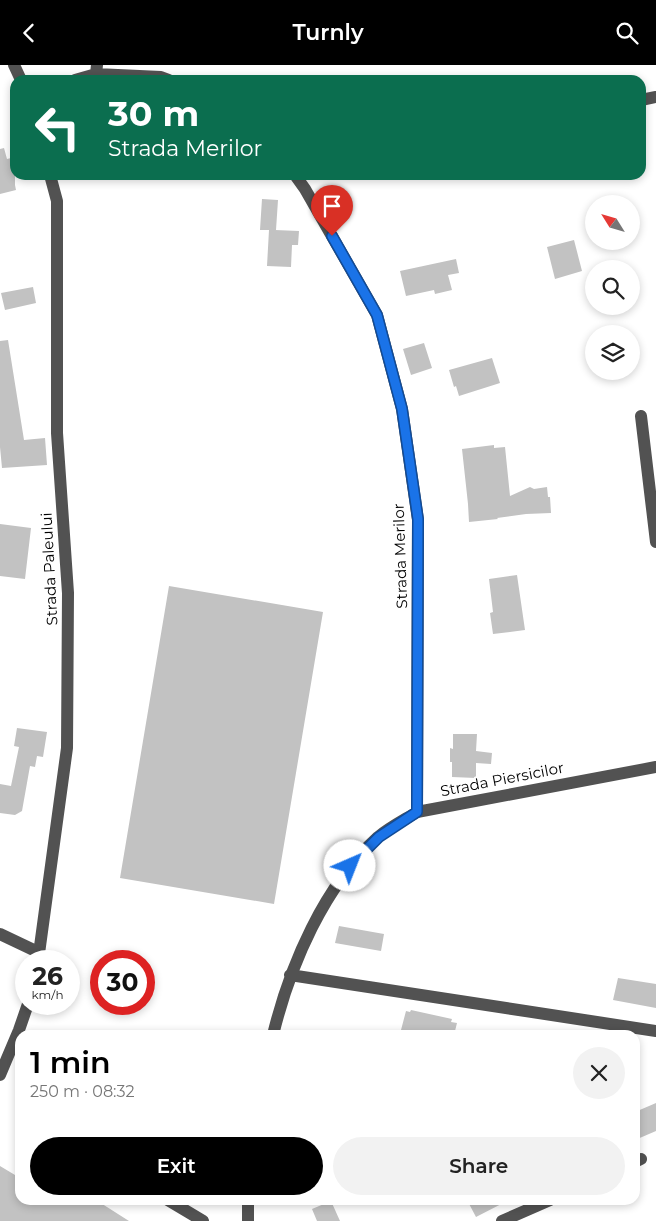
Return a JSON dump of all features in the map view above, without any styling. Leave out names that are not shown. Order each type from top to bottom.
[{"type":"street","points":[[97,70],[143,75]]},
{"type":"street","name":"Strada Paleului","points":[[40,950],[68,739],[68,593],[58,433],[57,201],[51,180]]},
{"type":"street","name":"Strada Merilor","points":[[299,180],[377,315],[402,409],[418,519],[417,812]]},
{"type":"street","points":[[641,416],[656,542]]},
{"type":"street","name":"Strada Piersicilor","points":[[274,1030],[290,975],[319,913],[350,866],[379,837],[417,812],[656,767]]},
{"type":"street","points":[[0,934],[27,950]]},
{"type":"street","points":[[290,975],[656,1031]]},
{"type":"street","points":[[20,1030],[25,1015]]},
{"type":"street","points":[[0,1075],[15,1041]]},
{"type":"street","points":[[176,1205],[203,1221]]},
{"type":"street","points":[[248,1205],[248,1221]]},
{"type":"street","points":[[502,1221],[539,1205]]},
{"type":"building","points":[[4,148],[7,159],[10,158],[10,180],[15,180],[16,190],[0,194],[0,149]]},
{"type":"building","points":[[262,199],[278,200],[275,230],[299,231],[298,245],[292,245],[291,267],[267,266],[269,230],[260,230]]},
{"type":"building","points":[[574,240],[582,271],[555,279],[547,247]]},
{"type":"building","points":[[456,259],[459,273],[448,275],[452,290],[435,294],[434,290],[406,296],[400,271]]},
{"type":"building","points":[[33,287],[36,303],[5,310],[1,293]]},
{"type":"building","points":[[8,340],[24,440],[45,438],[47,465],[2,468],[0,447],[0,341]]},
{"type":"building","points":[[424,343],[432,368],[411,375],[403,349]]},
{"type":"building","points":[[492,358],[500,383],[459,396],[449,370]]},
{"type":"building","points":[[494,445],[494,448],[505,447],[510,496],[530,487],[534,489],[547,487],[551,513],[526,514],[469,522],[462,449]]},
{"type":"building","points":[[0,524],[31,528],[25,579],[0,576]]},
{"type":"building","points":[[517,575],[525,630],[493,634],[490,613],[493,612],[489,579]]},
{"type":"building","points":[[169,586],[323,612],[274,904],[120,878]]},
{"type":"building","points":[[17,728],[47,732],[43,757],[37,756],[35,767],[30,766],[22,811],[15,815],[0,813],[0,784],[11,786],[19,747],[14,746]]},
{"type":"building","points":[[453,734],[477,734],[476,751],[492,753],[491,764],[476,763],[476,778],[452,777],[450,748],[453,749]]},
{"type":"building","points":[[339,926],[384,934],[381,951],[335,943]]},
{"type":"building","points":[[618,978],[656,984],[656,1008],[613,1000]]},
{"type":"building","points":[[411,1010],[452,1019],[451,1022],[457,1023],[455,1030],[401,1030],[406,1011],[410,1012]]},
{"type":"building","points":[[656,1103],[656,1131],[640,1138],[640,1110]]},
{"type":"building","points":[[0,1166],[15,1175],[15,1205],[104,1205],[129,1221],[0,1221]]},
{"type":"building","points":[[322,1205],[333,1205],[340,1221],[317,1221],[312,1209]]},
{"type":"building","points":[[470,1205],[499,1205],[476,1217]]},
{"type":"route","points":[[332,236],[377,315],[402,409],[418,519],[417,812],[379,837],[350,866]]}]
